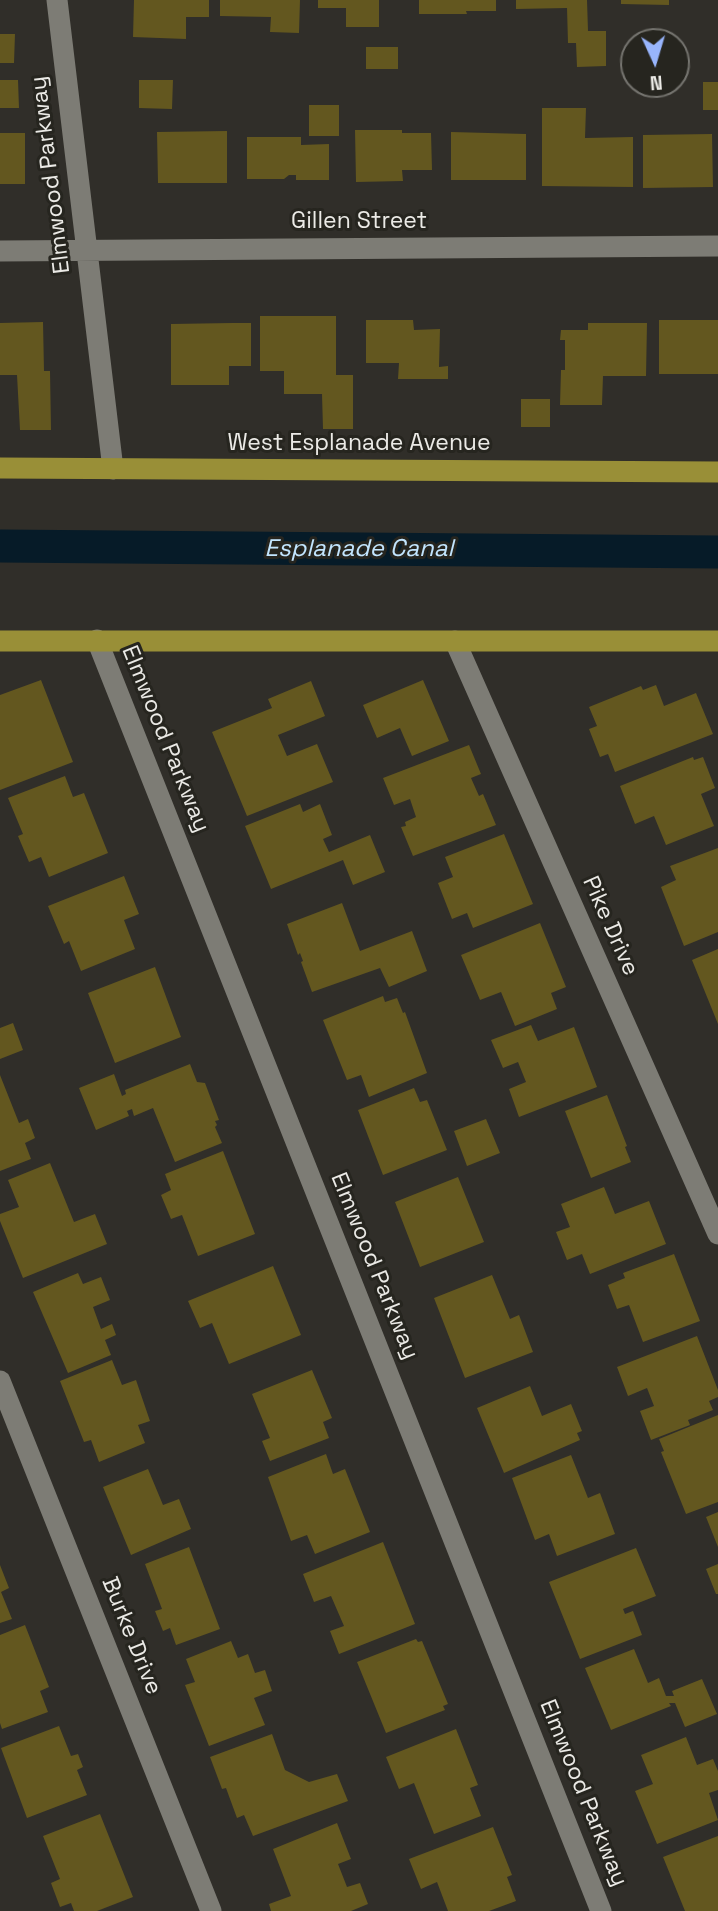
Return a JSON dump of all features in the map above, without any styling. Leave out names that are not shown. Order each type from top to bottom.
[{"type":"main road","name":"West Esplanade Avenue","points":[[0,468],[718,472]]},
{"type":"main road","points":[[0,641],[718,641]]},
{"type":"street","name":"Elmwood Parkway","points":[[57,0],[113,469]]},
{"type":"street","name":"Gillen Street","points":[[0,251],[718,246]]},
{"type":"street","name":"Elmwood Parkway","points":[[97,640],[601,1911]]},
{"type":"street","name":"Pike Drive","points":[[455,641],[718,1234]]},
{"type":"street","name":"Burke Drive","points":[[0,1381],[211,1911]]},
{"type":"building","points":[[134,0],[209,0],[209,17],[186,17],[186,39],[133,37]]},
{"type":"building","points":[[220,0],[300,0],[299,33],[270,32],[271,17],[220,16]]},
{"type":"building","points":[[318,0],[379,0],[379,27],[346,27],[346,8],[318,8]]},
{"type":"building","points":[[419,0],[496,0],[496,11],[419,14]]},
{"type":"building","points":[[516,0],[587,0],[588,31],[606,31],[606,66],[577,67],[576,43],[568,43],[567,8],[516,9]]},
{"type":"building","points":[[621,0],[669,0],[669,5],[621,4]]},
{"type":"building","points":[[0,34],[15,34],[14,63],[0,63]]},
{"type":"building","points":[[366,47],[398,47],[398,69],[366,69]]},
{"type":"building","points":[[0,80],[18,80],[19,108],[0,108]]},
{"type":"building","points":[[139,80],[173,80],[172,109],[139,108]]},
{"type":"building","points":[[703,82],[718,82],[718,110],[703,110]]},
{"type":"building","points":[[309,105],[339,105],[339,136],[309,136]]},
{"type":"building","points":[[542,108],[586,108],[585,138],[633,137],[633,187],[542,186]]},
{"type":"building","points":[[355,130],[431,133],[432,170],[402,170],[403,181],[356,182]]},
{"type":"building","points":[[227,131],[227,183],[158,183],[157,132]]},
{"type":"building","points":[[451,132],[526,134],[526,180],[451,180]]},
{"type":"building","points":[[0,133],[25,133],[25,184],[0,184]]},
{"type":"building","points":[[712,134],[713,187],[643,188],[643,135]]},
{"type":"building","points":[[247,137],[301,137],[301,145],[329,144],[329,180],[296,180],[296,175],[289,175],[284,179],[247,179]]},
{"type":"building","points":[[260,316],[336,316],[336,375],[353,375],[353,429],[323,429],[322,394],[284,394],[284,371],[260,371]]},
{"type":"building","points":[[366,320],[413,320],[414,330],[440,329],[439,367],[448,366],[448,379],[398,379],[399,363],[366,363]]},
{"type":"building","points":[[659,320],[718,320],[718,374],[659,374]]},
{"type":"building","points":[[43,322],[44,371],[50,371],[51,430],[20,430],[17,375],[0,375],[0,323]]},
{"type":"building","points":[[251,323],[251,366],[229,366],[229,385],[171,385],[171,324]]},
{"type":"building","points":[[588,323],[647,323],[646,376],[603,376],[602,405],[560,405],[561,370],[565,370],[565,340],[560,340],[561,330],[588,330]]},
{"type":"building","points":[[521,399],[550,399],[550,427],[521,427]]},
{"type":"building","points":[[41,680],[73,762],[0,790],[0,695]]},
{"type":"building","points":[[423,680],[449,741],[412,756],[400,728],[377,738],[363,705]]},
{"type":"building","points":[[311,681],[325,716],[278,735],[287,756],[317,744],[333,782],[247,816],[212,732],[272,708],[268,699]]},
{"type":"building","points":[[656,685],[664,706],[696,693],[713,734],[615,772],[608,754],[600,757],[589,729],[597,726],[589,707],[641,686],[643,690]]},
{"type":"building","points":[[469,745],[481,774],[471,778],[479,796],[483,794],[496,825],[413,856],[401,827],[416,817],[410,799],[394,805],[383,778]]},
{"type":"building","points":[[693,757],[694,760],[703,757],[715,788],[701,794],[714,826],[666,845],[654,816],[635,824],[620,786]]},
{"type":"building","points":[[65,776],[73,797],[84,793],[108,853],[49,877],[41,857],[29,862],[18,836],[23,834],[8,798]]},
{"type":"building","points":[[300,804],[303,812],[320,804],[332,835],[323,839],[329,852],[370,835],[385,872],[353,885],[343,860],[271,889],[245,826]]},
{"type":"building","points":[[504,834],[533,904],[473,928],[467,913],[452,919],[438,883],[453,877],[445,857]]},
{"type":"building","points":[[718,848],[718,932],[684,946],[661,887],[676,880],[670,866]]},
{"type":"building","points":[[124,876],[139,914],[124,920],[135,949],[81,971],[69,941],[64,944],[48,906]]},
{"type":"building","points":[[342,903],[360,951],[412,931],[427,971],[389,987],[380,968],[312,992],[301,962],[303,961],[300,953],[298,955],[287,924]]},
{"type":"building","points":[[540,923],[566,987],[551,993],[557,1009],[515,1026],[501,992],[480,1000],[461,955]]},
{"type":"building","points":[[718,949],[718,1024],[692,960]]},
{"type":"building","points":[[155,967],[181,1037],[115,1063],[88,993]]},
{"type":"building","points":[[383,996],[385,1002],[397,998],[403,1013],[405,1012],[427,1073],[369,1097],[361,1075],[347,1080],[323,1020]]},
{"type":"building","points":[[13,1023],[23,1050],[0,1059],[0,1028]]},
{"type":"building","points":[[531,1025],[538,1041],[574,1027],[597,1087],[519,1117],[509,1089],[526,1082],[518,1062],[503,1068],[491,1040]]},
{"type":"building","points":[[190,1064],[197,1082],[205,1083],[219,1120],[215,1121],[215,1127],[222,1143],[175,1162],[153,1108],[134,1116],[132,1109],[127,1111],[129,1116],[96,1130],[79,1088],[114,1074],[122,1096],[126,1094],[125,1090]]},
{"type":"building","points":[[0,1075],[19,1123],[28,1119],[35,1138],[25,1143],[31,1159],[0,1171]]},
{"type":"building","points":[[414,1088],[420,1102],[427,1100],[447,1150],[383,1175],[358,1110]]},
{"type":"building","points":[[607,1095],[631,1162],[591,1178],[565,1111]]},
{"type":"building","points":[[486,1119],[500,1153],[467,1166],[454,1131]]},
{"type":"building","points":[[223,1151],[255,1234],[198,1256],[182,1215],[171,1219],[161,1195],[171,1190],[165,1174]]},
{"type":"building","points":[[50,1163],[74,1222],[95,1214],[107,1244],[23,1278],[0,1221],[0,1214],[19,1207],[8,1180]]},
{"type":"building","points":[[458,1177],[484,1242],[420,1267],[395,1202]]},
{"type":"building","points":[[604,1187],[615,1214],[649,1201],[666,1244],[590,1274],[582,1254],[567,1260],[556,1232],[570,1227],[561,1204]]},
{"type":"building","points":[[674,1254],[700,1321],[643,1342],[629,1305],[617,1309],[608,1285],[625,1278],[623,1273]]},
{"type":"building","points":[[273,1266],[301,1335],[229,1364],[212,1323],[200,1328],[188,1301]]},
{"type":"building","points":[[78,1273],[83,1284],[101,1277],[110,1300],[93,1307],[101,1329],[112,1324],[116,1335],[105,1340],[111,1355],[68,1373],[33,1292]]},
{"type":"building","points":[[492,1275],[510,1319],[519,1315],[533,1352],[465,1378],[434,1298]]},
{"type":"building","points":[[697,1336],[718,1390],[718,1397],[709,1401],[713,1410],[688,1420],[690,1425],[651,1440],[640,1411],[654,1406],[647,1388],[628,1396],[617,1367]]},
{"type":"building","points":[[112,1360],[122,1385],[136,1380],[150,1421],[138,1425],[145,1443],[99,1462],[91,1440],[84,1442],[60,1381]]},
{"type":"building","points":[[312,1370],[332,1418],[323,1422],[329,1438],[270,1461],[262,1441],[270,1438],[252,1394]]},
{"type":"building","points":[[530,1386],[542,1416],[571,1404],[582,1431],[577,1433],[580,1440],[504,1473],[477,1408]]},
{"type":"building","points":[[718,1415],[718,1502],[686,1514],[661,1452],[664,1451],[659,1439]]},
{"type":"building","points":[[326,1454],[333,1474],[345,1469],[370,1532],[315,1554],[307,1535],[291,1541],[268,1477]]},
{"type":"building","points":[[571,1455],[588,1498],[600,1493],[615,1534],[557,1556],[549,1534],[535,1540],[512,1478]]},
{"type":"building","points":[[148,1469],[163,1505],[179,1499],[191,1529],[131,1555],[103,1487]]},
{"type":"building","points":[[718,1512],[718,1547],[706,1517]]},
{"type":"building","points":[[383,1542],[415,1624],[339,1654],[330,1631],[344,1626],[331,1596],[314,1602],[303,1574]]},
{"type":"building","points":[[189,1547],[220,1629],[176,1645],[170,1628],[163,1631],[155,1611],[162,1609],[145,1564]]},
{"type":"building","points":[[636,1548],[656,1596],[623,1609],[625,1614],[633,1611],[642,1635],[580,1659],[549,1582]]},
{"type":"building","points":[[718,1564],[718,1594],[716,1594],[706,1569]]},
{"type":"building","points":[[0,1565],[9,1588],[1,1592],[12,1619],[0,1623]]},
{"type":"building","points":[[25,1625],[49,1687],[40,1691],[48,1712],[2,1729],[0,1635]]},
{"type":"building","points":[[416,1639],[418,1642],[422,1641],[448,1704],[443,1706],[445,1710],[386,1733],[357,1662]]},
{"type":"building","points":[[231,1641],[238,1658],[248,1654],[255,1673],[265,1670],[272,1691],[254,1698],[265,1725],[209,1746],[185,1685],[195,1682],[186,1659]]},
{"type":"building","points":[[634,1649],[648,1683],[659,1678],[666,1696],[674,1696],[672,1691],[702,1679],[717,1714],[685,1727],[675,1703],[669,1703],[671,1706],[611,1730],[585,1668]]},
{"type":"building","points":[[59,1726],[71,1756],[78,1754],[83,1767],[77,1770],[87,1795],[27,1818],[1,1748]]},
{"type":"building","points":[[456,1729],[478,1785],[470,1788],[481,1816],[434,1834],[414,1783],[399,1789],[386,1757]]},
{"type":"building","points":[[272,1734],[285,1770],[309,1782],[337,1774],[348,1801],[253,1836],[244,1815],[237,1818],[210,1757]]},
{"type":"building","points":[[686,1737],[697,1765],[713,1759],[718,1771],[718,1790],[709,1793],[718,1820],[657,1844],[635,1791],[653,1784],[641,1755]]},
{"type":"building","points":[[100,1814],[133,1897],[97,1911],[74,1911],[71,1903],[60,1907],[51,1883],[60,1879],[43,1836]]},
{"type":"building","points":[[337,1823],[351,1859],[338,1864],[347,1887],[360,1883],[368,1904],[351,1911],[271,1911],[269,1904],[291,1896],[273,1849]]},
{"type":"building","points":[[493,1827],[512,1875],[507,1877],[516,1901],[489,1911],[448,1911],[437,1882],[421,1889],[409,1859]]},
{"type":"building","points":[[718,1836],[718,1911],[685,1911],[663,1857]]},
{"type":"waterway","name":"Esplanade Canal","points":[[0,546],[718,552]]}]
